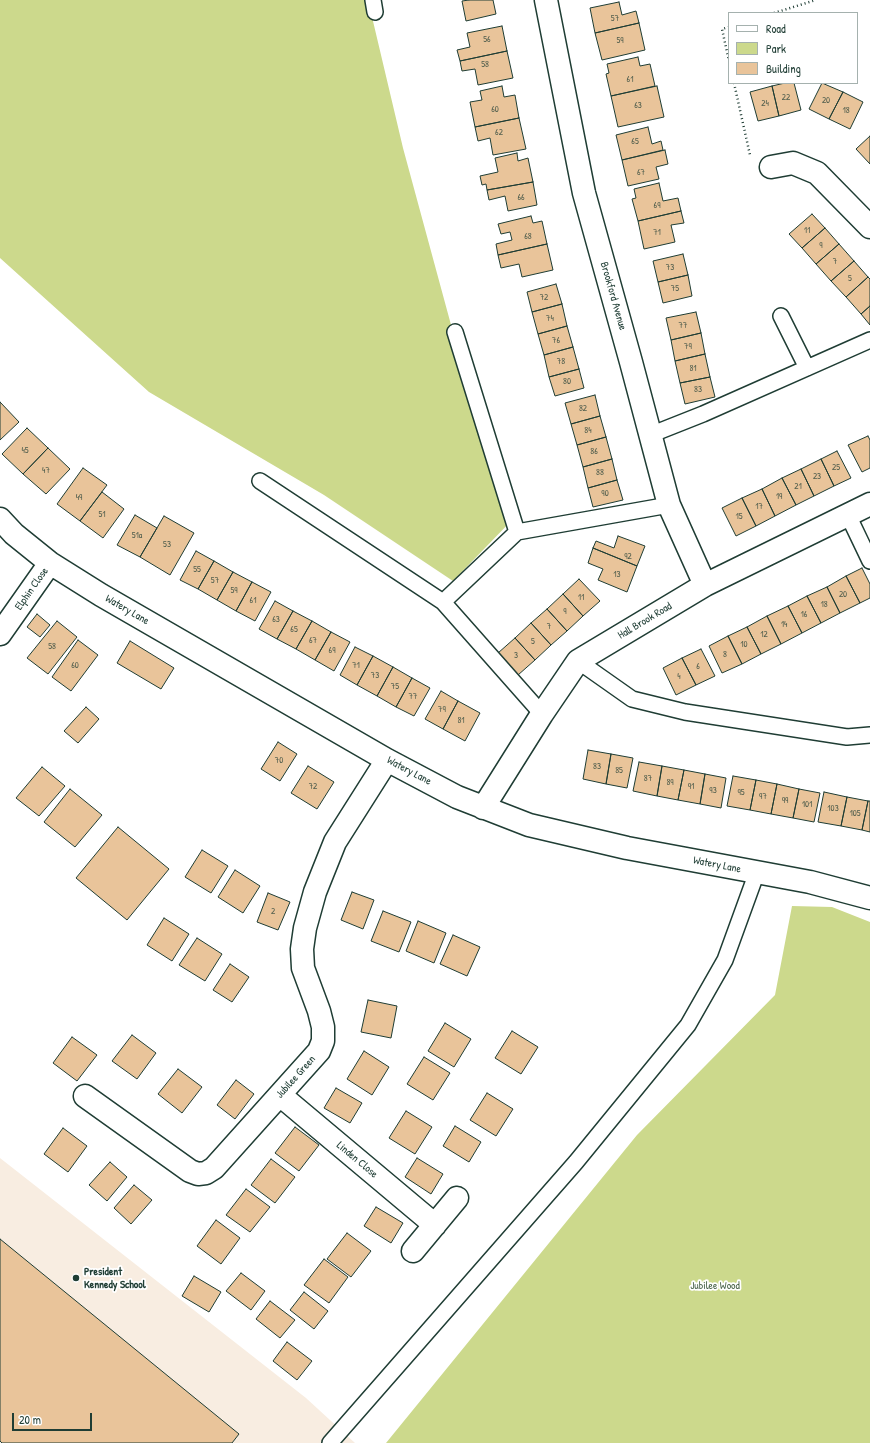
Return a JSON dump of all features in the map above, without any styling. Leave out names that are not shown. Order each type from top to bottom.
[{"type":"street","name":"Brookford Avenue","points":[[546,0],[584,193],[669,505],[705,586]]},
{"type":"street","points":[[771,167],[793,163],[817,173],[870,227]]},
{"type":"street","name":"Hall Brook Road","points":[[483,808],[542,714],[578,661],[705,586],[870,504]]},
{"type":"street","name":"Watery Lane","points":[[0,520],[14,534],[50,563],[101,595],[387,760],[457,797],[529,825],[627,848],[810,882],[870,898]]},
{"type":"street","name":"Elphin Close","points":[[0,634],[50,563]]},
{"type":"street","name":"Jubilee Green","points":[[84,1096],[190,1171],[198,1174],[206,1173],[214,1168],[280,1095],[319,1051],[323,1041],[323,1027],[319,1011],[303,968],[302,949],[305,928],[315,892],[335,842],[387,760]]},
{"type":"street","name":"Linden Close","points":[[280,1095],[435,1225]]},
{"type":"street","points":[[413,1251],[457,1198]]},
{"type":"lane","points":[[781,316],[807,368]]},
{"type":"lane","points":[[455,332],[517,532]]},
{"type":"lane","points":[[650,435],[703,414],[870,340]]},
{"type":"lane","points":[[260,481],[444,602],[542,714]]},
{"type":"lane","points":[[444,602],[517,532],[669,505]]},
{"type":"lane","points":[[848,515],[870,561]]},
{"type":"lane","points":[[578,661],[632,699],[685,712],[847,737],[870,735]]},
{"type":"lane","points":[[330,1443],[576,1162],[688,1024],[725,960],[757,872]]},
{"type":"path","points":[[777,12],[816,0]]},
{"type":"path","points":[[728,27],[722,29],[728,56]]},
{"type":"path","points":[[734,84],[752,167],[771,167]]},
{"type":"shaded area","name":"President Kennedy School","points":[[0,1158],[306,1398],[355,1443],[0,1443]]},
{"type":"green space","points":[[0,0],[368,0],[403,148],[460,358],[515,517],[453,581],[324,495],[149,392],[0,258]]},
{"type":"green space","name":"Jubilee Wood","points":[[792,906],[832,907],[870,922],[870,1443],[386,1443],[637,1135],[775,995]]},
{"type":"building","points":[[493,0],[496,14],[466,21],[462,1]]},
{"type":"building","points":[[619,2],[622,15],[636,11],[639,23],[595,33],[590,8]]},
{"type":"building","points":[[639,23],[645,50],[602,60],[595,33]]},
{"type":"building","points":[[502,26],[507,51],[460,61],[457,50],[470,47],[467,33]]},
{"type":"building","points":[[507,51],[513,78],[478,85],[475,69],[462,71],[460,61]]},
{"type":"building","points":[[638,57],[640,66],[650,64],[655,86],[611,96],[606,74],[609,73],[607,64]]},
{"type":"building","points":[[781,84],[794,84],[801,110],[779,116],[772,86]]},
{"type":"building","points":[[822,84],[843,92],[829,119],[809,109]]},
{"type":"building","points":[[502,86],[504,97],[515,95],[519,118],[475,127],[470,102],[482,100],[480,91]]},
{"type":"building","points":[[657,86],[664,117],[618,127],[611,96]]},
{"type":"building","points":[[772,86],[779,116],[758,121],[750,92]]},
{"type":"building","points":[[843,92],[863,102],[850,129],[829,119]]},
{"type":"building","points":[[519,118],[526,149],[493,155],[490,138],[478,141],[475,127]]},
{"type":"building","points":[[648,127],[652,144],[661,141],[663,150],[622,160],[616,135]]},
{"type":"building","points":[[870,136],[870,164],[856,149]]},
{"type":"building","points":[[665,150],[668,164],[656,167],[659,179],[628,186],[622,160]]},
{"type":"building","points":[[517,153],[518,161],[528,158],[533,182],[487,190],[486,184],[482,185],[480,176],[498,172],[495,158]]},
{"type":"building","points":[[533,182],[537,205],[508,211],[505,196],[489,200],[487,190]]},
{"type":"building","points":[[659,183],[663,201],[678,198],[681,211],[638,221],[632,199],[636,198],[634,189]]},
{"type":"building","points":[[681,211],[684,223],[671,225],[675,242],[644,249],[638,221]]},
{"type":"building","points":[[812,214],[825,228],[802,248],[789,234]]},
{"type":"building","points":[[531,216],[533,223],[542,221],[547,244],[498,255],[496,244],[512,240],[510,232],[501,234],[498,224]]},
{"type":"building","points":[[825,228],[839,244],[816,264],[802,248]]},
{"type":"building","points":[[547,244],[553,270],[522,277],[519,264],[501,268],[498,255]]},
{"type":"building","points":[[839,244],[854,261],[831,281],[816,264]]},
{"type":"building","points":[[683,254],[688,275],[658,282],[653,261]]},
{"type":"building","points":[[854,261],[868,277],[846,297],[831,281]]},
{"type":"building","points":[[688,275],[692,296],[663,303],[658,282]]},
{"type":"building","points":[[868,277],[870,279],[870,306],[861,314],[846,297]]},
{"type":"building","points":[[556,284],[562,304],[532,312],[527,292]]},
{"type":"building","points":[[562,304],[567,326],[538,334],[532,312]]},
{"type":"building","points":[[870,306],[870,325],[861,314]]},
{"type":"building","points":[[696,312],[701,333],[671,340],[666,318]]},
{"type":"building","points":[[567,326],[573,347],[544,355],[538,334]]},
{"type":"building","points":[[701,333],[705,354],[675,361],[671,340]]},
{"type":"building","points":[[573,347],[579,369],[549,377],[544,355]]},
{"type":"building","points":[[705,354],[710,377],[680,383],[675,361]]},
{"type":"building","points":[[579,369],[584,388],[555,396],[549,377]]},
{"type":"building","points":[[710,377],[715,397],[685,404],[680,383]]},
{"type":"building","points":[[595,395],[600,416],[571,424],[565,403]]},
{"type":"building","points":[[0,402],[19,422],[0,440]]},
{"type":"building","points":[[600,416],[606,437],[577,445],[571,424]]},
{"type":"building","points":[[27,428],[48,448],[23,474],[2,454]]},
{"type":"building","points":[[868,436],[870,440],[870,468],[862,472],[848,445]]},
{"type":"building","points":[[606,437],[612,459],[583,467],[577,445]]},
{"type":"building","points":[[48,448],[70,469],[46,494],[23,474]]},
{"type":"building","points":[[837,451],[851,478],[834,486],[821,459]]},
{"type":"building","points":[[612,459],[617,480],[588,488],[583,467]]},
{"type":"building","points":[[821,459],[834,486],[814,496],[801,469]]},
{"type":"building","points":[[83,468],[107,485],[80,521],[57,504]]},
{"type":"building","points":[[801,469],[814,496],[796,505],[782,478]]},
{"type":"building","points":[[782,478],[796,505],[775,516],[762,489]]},
{"type":"building","points":[[617,480],[623,500],[593,507],[588,488]]},
{"type":"building","points":[[762,489],[775,516],[756,526],[742,498]]},
{"type":"building","points":[[102,492],[124,509],[103,538],[80,521]]},
{"type":"building","points":[[742,498],[756,526],[736,536],[722,508]]},
{"type":"building","points":[[135,515],[157,528],[140,557],[117,545]]},
{"type":"building","points":[[164,516],[194,533],[170,575],[140,557]]},
{"type":"building","points":[[618,536],[645,546],[637,566],[593,548],[596,541],[614,548]]},
{"type":"building","points":[[593,548],[637,566],[627,592],[598,580],[603,569],[588,563]]},
{"type":"building","points":[[196,551],[214,561],[198,589],[180,580]]},
{"type":"building","points":[[214,561],[233,572],[217,600],[198,589]]},
{"type":"building","points":[[862,568],[870,584],[870,598],[860,603],[846,576]]},
{"type":"building","points":[[233,572],[252,582],[236,611],[217,600]]},
{"type":"building","points":[[846,576],[860,603],[840,613],[827,587]]},
{"type":"building","points":[[579,579],[600,601],[583,616],[563,594]]},
{"type":"building","points":[[252,582],[271,592],[255,621],[236,611]]},
{"type":"building","points":[[827,587],[840,613],[821,623],[807,596]]},
{"type":"building","points":[[563,594],[583,616],[567,631],[547,609]]},
{"type":"building","points":[[807,596],[821,623],[802,633],[788,606]]},
{"type":"building","points":[[275,601],[293,611],[277,639],[259,629]]},
{"type":"building","points":[[788,606],[802,633],[781,644],[767,616]]},
{"type":"building","points":[[547,609],[567,631],[551,645],[531,623]]},
{"type":"building","points":[[293,611],[312,621],[296,649],[277,639]]},
{"type":"building","points":[[37,614],[50,625],[40,637],[27,627]]},
{"type":"building","points":[[767,616],[781,644],[761,654],[747,627]]},
{"type":"building","points":[[57,621],[77,637],[48,674],[27,658]]},
{"type":"building","points":[[312,621],[331,632],[315,660],[296,649]]},
{"type":"building","points":[[531,623],[551,645],[535,660],[515,638]]},
{"type":"building","points":[[747,627],[761,654],[742,664],[728,636]]},
{"type":"building","points":[[331,632],[350,642],[334,671],[315,660]]},
{"type":"building","points":[[728,636],[742,664],[722,673],[709,646]]},
{"type":"building","points":[[515,638],[535,660],[518,675],[498,653]]},
{"type":"building","points":[[78,640],[98,655],[71,691],[52,677]]},
{"type":"building","points":[[130,641],[174,668],[161,689],[117,663]]},
{"type":"building","points":[[355,647],[373,656],[357,685],[340,675]]},
{"type":"building","points":[[701,649],[715,676],[696,685],[682,658]]},
{"type":"building","points":[[373,656],[393,667],[377,696],[357,685]]},
{"type":"building","points":[[682,658],[696,685],[676,695],[663,668]]},
{"type":"building","points":[[393,667],[412,678],[396,707],[377,696]]},
{"type":"building","points":[[412,678],[430,688],[414,716],[396,707]]},
{"type":"building","points":[[441,691],[458,701],[443,729],[425,719]]},
{"type":"building","points":[[458,701],[480,713],[465,741],[443,729]]},
{"type":"building","points":[[86,707],[99,719],[78,743],[64,731]]},
{"type":"building","points":[[278,742],[297,754],[280,781],[261,769]]},
{"type":"building","points":[[588,750],[611,754],[606,784],[583,779]]},
{"type":"building","points":[[611,754],[633,758],[627,788],[606,784]]},
{"type":"building","points":[[639,762],[662,766],[657,796],[633,791]]},
{"type":"building","points":[[308,766],[334,782],[317,809],[291,793]]},
{"type":"building","points":[[662,766],[684,770],[678,800],[657,796]]},
{"type":"building","points":[[42,767],[65,786],[39,816],[16,798]]},
{"type":"building","points":[[684,770],[705,774],[700,804],[678,800]]},
{"type":"building","points":[[705,774],[726,778],[721,808],[700,804]]},
{"type":"building","points":[[733,776],[756,780],[750,810],[727,806]]},
{"type":"building","points":[[756,780],[777,784],[771,814],[750,810]]},
{"type":"building","points":[[777,784],[799,789],[793,818],[771,814]]},
{"type":"building","points":[[70,789],[102,815],[75,847],[44,822]]},
{"type":"building","points":[[799,789],[820,793],[814,822],[793,818]]},
{"type":"building","points":[[824,792],[847,797],[841,826],[818,822]]},
{"type":"building","points":[[847,797],[868,801],[862,830],[841,826]]},
{"type":"building","points":[[868,801],[870,801],[870,832],[862,830]]},
{"type":"building","points":[[118,827],[169,869],[127,920],[76,878]]},
{"type":"building","points":[[202,850],[228,866],[211,893],[185,877]]},
{"type":"building","points":[[235,870],[260,886],[243,913],[218,897]]},
{"type":"building","points":[[352,892],[374,900],[363,929],[341,920]]},
{"type":"building","points":[[268,893],[290,902],[278,930],[257,922]]},
{"type":"building","points":[[383,911],[411,922],[399,952],[371,941]]},
{"type":"building","points":[[164,918],[189,934],[172,961],[147,945]]},
{"type":"building","points":[[418,921],[446,933],[434,963],[406,951]]},
{"type":"building","points":[[453,935],[480,947],[467,976],[440,964]]},
{"type":"building","points":[[197,938],[222,954],[205,981],[179,965]]},
{"type":"building","points":[[230,964],[249,977],[232,1002],[213,990]]},
{"type":"building","points":[[368,1000],[397,1006],[391,1038],[361,1032]]},
{"type":"building","points":[[445,1023],[471,1039],[454,1067],[428,1051]]},
{"type":"building","points":[[512,1031],[538,1047],[521,1074],[495,1058]]},
{"type":"building","points":[[132,1035],[156,1053],[137,1079],[112,1061]]},
{"type":"building","points":[[72,1037],[97,1055],[77,1081],[53,1063]]},
{"type":"building","points":[[364,1051],[389,1067],[372,1095],[347,1079]]},
{"type":"building","points":[[424,1057],[450,1073],[433,1100],[407,1084]]},
{"type":"building","points":[[178,1069],[202,1087],[182,1113],[158,1094]]},
{"type":"building","points":[[236,1080],[254,1094],[235,1119],[217,1105]]},
{"type":"building","points":[[336,1088],[362,1103],[350,1123],[324,1108]]},
{"type":"building","points":[[487,1093],[513,1109],[496,1136],[470,1120]]},
{"type":"building","points":[[406,1111],[432,1127],[415,1154],[389,1138]]},
{"type":"building","points":[[455,1126],[481,1142],[469,1162],[443,1146]]},
{"type":"building","points":[[295,1127],[319,1145],[299,1171],[275,1153]]},
{"type":"building","points":[[63,1128],[87,1146],[68,1172],[44,1154]]},
{"type":"building","points":[[417,1158],[443,1174],[431,1194],[405,1177]]},
{"type":"building","points":[[271,1159],[295,1177],[275,1203],[251,1185]]},
{"type":"building","points":[[110,1162],[127,1177],[107,1201],[89,1185]]},
{"type":"building","points":[[134,1185],[152,1200],[131,1224],[114,1208]]},
{"type":"building","points":[[246,1189],[270,1207],[250,1232],[226,1215]]},
{"type":"building","points":[[376,1207],[403,1223],[391,1243],[364,1226]]},
{"type":"building","points":[[216,1220],[240,1238],[221,1264],[197,1246]]},
{"type":"building","points":[[347,1233],[371,1251],[351,1277],[327,1259]]},
{"type":"building","name":"President Kennedy School","points":[[0,1239],[239,1434],[232,1443],[2,1443],[0,1441]]},
{"type":"building","points":[[324,1259],[348,1277],[329,1303],[304,1285]]},
{"type":"building","points":[[241,1273],[265,1291],[251,1310],[226,1291]]},
{"type":"building","points":[[194,1276],[221,1292],[209,1312],[182,1296]]},
{"type":"building","points":[[304,1292],[328,1311],[314,1329],[290,1310]]},
{"type":"building","points":[[270,1301],[295,1320],[280,1338],[256,1319]]},
{"type":"building","points":[[287,1342],[312,1361],[297,1380],[273,1361]]},
{"type":"place","name":"President Kennedy School","points":[[76,1278]]}]
